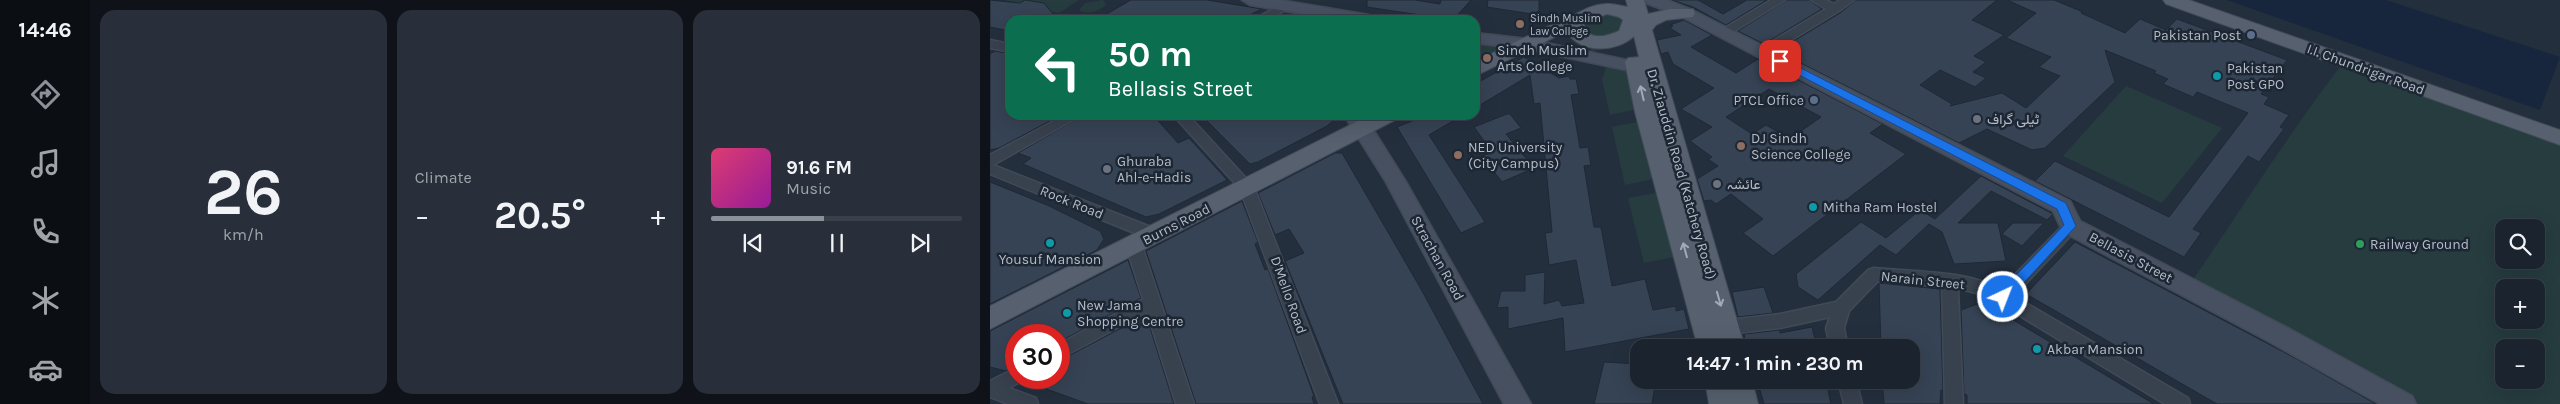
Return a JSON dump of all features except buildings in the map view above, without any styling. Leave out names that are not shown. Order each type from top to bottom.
[{"type":"main road","name":"I.I. Chundrigar Road","points":[[2172,0],[2560,138]]},
{"type":"main road","name":"I.I. Chundrigar Road","points":[[2186,0],[2560,132]]},
{"type":"main road","points":[[1480,68],[1557,28],[1574,22],[1599,5],[1617,9],[1645,24],[1653,18],[1672,13],[1686,13]]},
{"type":"main road","points":[[1574,22],[1574,31],[1577,36],[1589,41],[1614,40],[1635,18]]},
{"type":"main road","name":"Dr. Ziauddin Road (Katchery Road)","points":[[1635,18],[1631,36],[1646,112],[1720,338]]},
{"type":"main road","name":"Dr. Ziauddin Road (Katchery Road)","points":[[1635,18],[1648,55],[1720,338]]},
{"type":"main road","name":"Burns Road","points":[[990,318],[1247,187],[1358,122]]},
{"type":"main road","points":[[1721,389],[1724,404]]},
{"type":"main road","points":[[1740,389],[1743,404]]},
{"type":"street","points":[[1250,0],[1287,9],[1332,15]]},
{"type":"street","points":[[1652,0],[1686,13],[1724,32],[2062,206],[2070,226],[2003,297]]},
{"type":"street","points":[[1724,32],[1779,0]]},
{"type":"street","points":[[1817,0],[1835,9]]},
{"type":"street","points":[[1763,52],[1848,0]]},
{"type":"street","points":[[1271,15],[1287,9]]},
{"type":"street","points":[[1480,39],[1527,44],[1636,67]]},
{"type":"street","points":[[990,44],[1005,47]]},
{"type":"street","points":[[990,161],[1066,120]]},
{"type":"street","points":[[1185,120],[1247,187]]},
{"type":"street","name":"Strachan Road","points":[[1358,122],[1396,182],[1518,404]]},
{"type":"street","name":"Rock Road","points":[[990,169],[1145,240]]},
{"type":"street","name":"D'Mello Road","points":[[1247,187],[1329,404]]},
{"type":"street","name":"Bellasis Street","points":[[2070,226],[2278,334],[2403,404]]},
{"type":"street","points":[[1145,240],[1151,302],[1185,404]]},
{"type":"street","name":"Narain Street","points":[[1841,308],[1874,274],[1983,287],[2003,297],[2181,404]]},
{"type":"street","points":[[1950,283],[1954,404]]},
{"type":"street","points":[[1070,346],[1151,302]]},
{"type":"street","points":[[1720,338],[1780,321],[1841,308],[1835,328],[1837,339]]},
{"type":"street","points":[[991,389],[1005,382]]},
{"type":"street","points":[[991,389],[1029,404]]},
{"type":"street","points":[[1849,389],[1853,404]]},
{"type":"green space","points":[[1004,0],[1025,0],[1020,3]]},
{"type":"green space","points":[[1025,0],[1079,0],[1059,13],[1051,12],[1044,3]]},
{"type":"green space","points":[[1103,0],[1106,5],[1096,11],[1086,13],[1079,10],[1085,3]]},
{"type":"green space","points":[[1600,9],[1633,21],[1588,57],[1594,42],[1574,22]]},
{"type":"green space","name":"Sindh Muslim Arts College","points":[[1480,39],[1524,46],[1480,68]]},
{"type":"green space","name":"Railway Ground","points":[[2342,64],[2560,138],[2560,404],[2403,404],[2188,287]]},
{"type":"green space","points":[[1606,67],[1628,71],[1638,109],[1610,115],[1602,80]]},
{"type":"green space","points":[[2126,86],[2222,128],[2162,203],[2063,156]]},
{"type":"green space","points":[[1642,121],[1657,178],[1625,185],[1612,127]]},
{"type":"green space","points":[[1661,192],[1679,256],[1644,263],[1628,198]]},
{"type":"water","points":[[2227,0],[2386,0],[2560,57],[2540,110]]},
{"type":"place","name":"Sindh Muslim Law College","points":[[1520,24]]},
{"type":"place","name":"Pakistan Post","points":[[2251,35]]},
{"type":"place","name":"Sindh Muslim Arts College","points":[[1487,58]]},
{"type":"place","name":"Pakistan Post GPO","points":[[2217,76]]},
{"type":"place","name":"PTCL Office","points":[[1814,100]]},
{"type":"place","name":"ٹیلی گراف","points":[[1977,119]]},
{"type":"place","name":"DJ Sindh Science College","points":[[1741,146]]},
{"type":"place","name":"NED University (City Campus)","points":[[1458,155]]},
{"type":"place","name":"Ghuraba Ahl-e-Hadis","points":[[1107,169]]},
{"type":"place","name":"عائشہ","points":[[1717,184]]},
{"type":"place","name":"Mitha Ram Hostel","points":[[1813,207]]},
{"type":"place","name":"Yousuf Mansion","points":[[1050,243]]},
{"type":"place","name":"Railway Ground","points":[[2360,244]]},
{"type":"place","name":"New Jama Shopping Centre","points":[[1067,313]]},
{"type":"place","name":"Akbar Mansion","points":[[2037,349]]},
{"type":"route","points":[[1780,61],[2062,206],[2070,226],[2003,297]]}]
